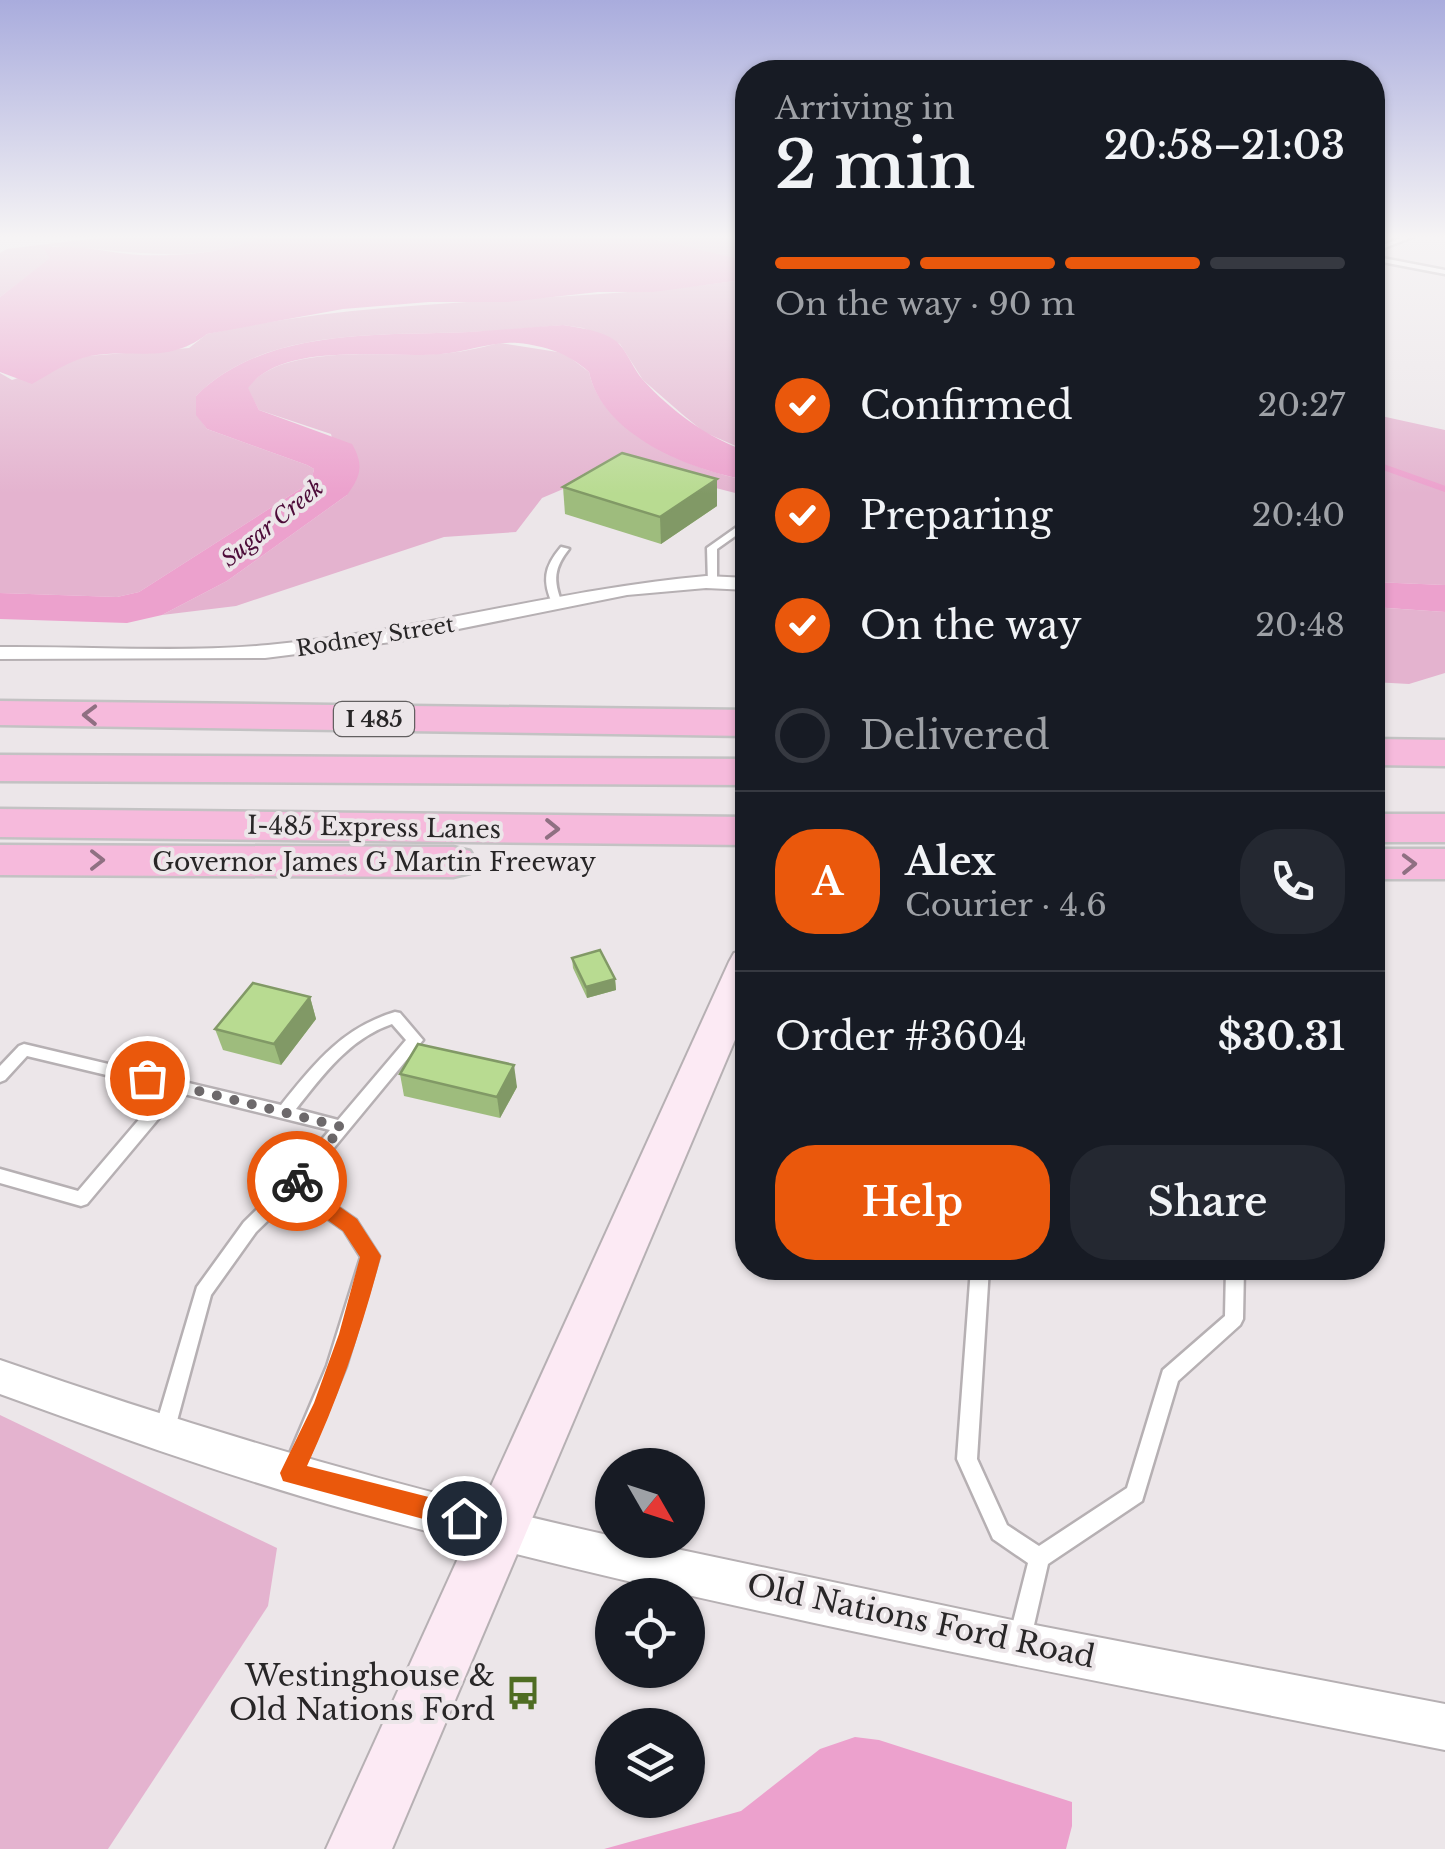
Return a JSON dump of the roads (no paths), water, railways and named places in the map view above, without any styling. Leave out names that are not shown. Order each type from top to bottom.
[{"type":"highway","name":"I 485","points":[[0,713],[735,723]]},
{"type":"highway","points":[[1385,730],[1445,730]]},
{"type":"highway","name":"I 485","points":[[0,743],[735,746]]},
{"type":"highway","points":[[1385,752],[1445,753]]},
{"type":"highway","points":[[0,768],[735,772]]},
{"type":"highway","points":[[0,793],[735,796]]},
{"type":"highway","name":"I-485 Express Lanes","points":[[0,823],[726,847]]},
{"type":"highway","points":[[1385,828],[1445,828]]},
{"type":"highway","name":"Governor James G Martin Freeway","points":[[0,860],[726,847]]},
{"type":"highway","points":[[1385,864],[1445,864]]},
{"type":"main road","points":[[358,1849],[735,992]]},
{"type":"street","name":"Rodney Street","points":[[0,652],[265,652],[399,635],[627,590],[735,583]]},
{"type":"street","name":"Old Nations Ford Road","points":[[0,1376],[292,1473],[606,1555],[1445,1728]]},
{"type":"lane","points":[[712,582],[712,548],[735,531]]},
{"type":"lane","points":[[557,604],[547,581],[548,567],[564,549]]},
{"type":"lane","points":[[164,1433],[203,1292],[250,1227],[294,1185],[415,1040],[395,1017],[371,1023],[325,1062],[285,1112]]},
{"type":"lane","points":[[0,1076],[24,1050],[342,1127]]},
{"type":"lane","points":[[0,1176],[81,1199],[177,1086]]},
{"type":"lane","points":[[292,1473],[330,1388],[370,1256],[350,1225],[294,1185]]},
{"type":"lane","points":[[979,1280],[966,1459],[1000,1532],[1039,1558]]},
{"type":"lane","points":[[1018,1643],[1039,1558],[1136,1494],[1170,1376],[1234,1319],[1235,1280]]},
{"type":"water","points":[[0,321],[276,321],[207,334],[192,344],[164,352],[90,356],[32,384],[0,372]]},
{"type":"water","name":"Sugar Creek","points":[[563,325],[610,337],[665,402],[735,447],[735,477],[675,458],[630,431],[597,394],[589,372],[547,348],[509,343],[441,354],[310,357],[264,373],[248,388],[259,410],[352,444],[359,470],[347,495],[227,581],[162,615],[127,623],[0,619],[0,593],[117,597],[139,592],[311,482],[314,469],[307,465],[207,429],[196,415],[196,396],[224,374],[255,357],[289,346],[361,336]]},
{"type":"water","points":[[1385,582],[1445,585],[1445,612],[1385,608]]},
{"type":"water","points":[[855,1737],[879,1740],[1072,1802],[1072,1826],[1066,1849],[604,1849],[741,1811],[820,1749]]},
{"type":"waterway","points":[[1385,468],[1445,489]]},
{"type":"place","name":"Westinghouse & Old Nations Ford","points":[[523,1693]]}]
